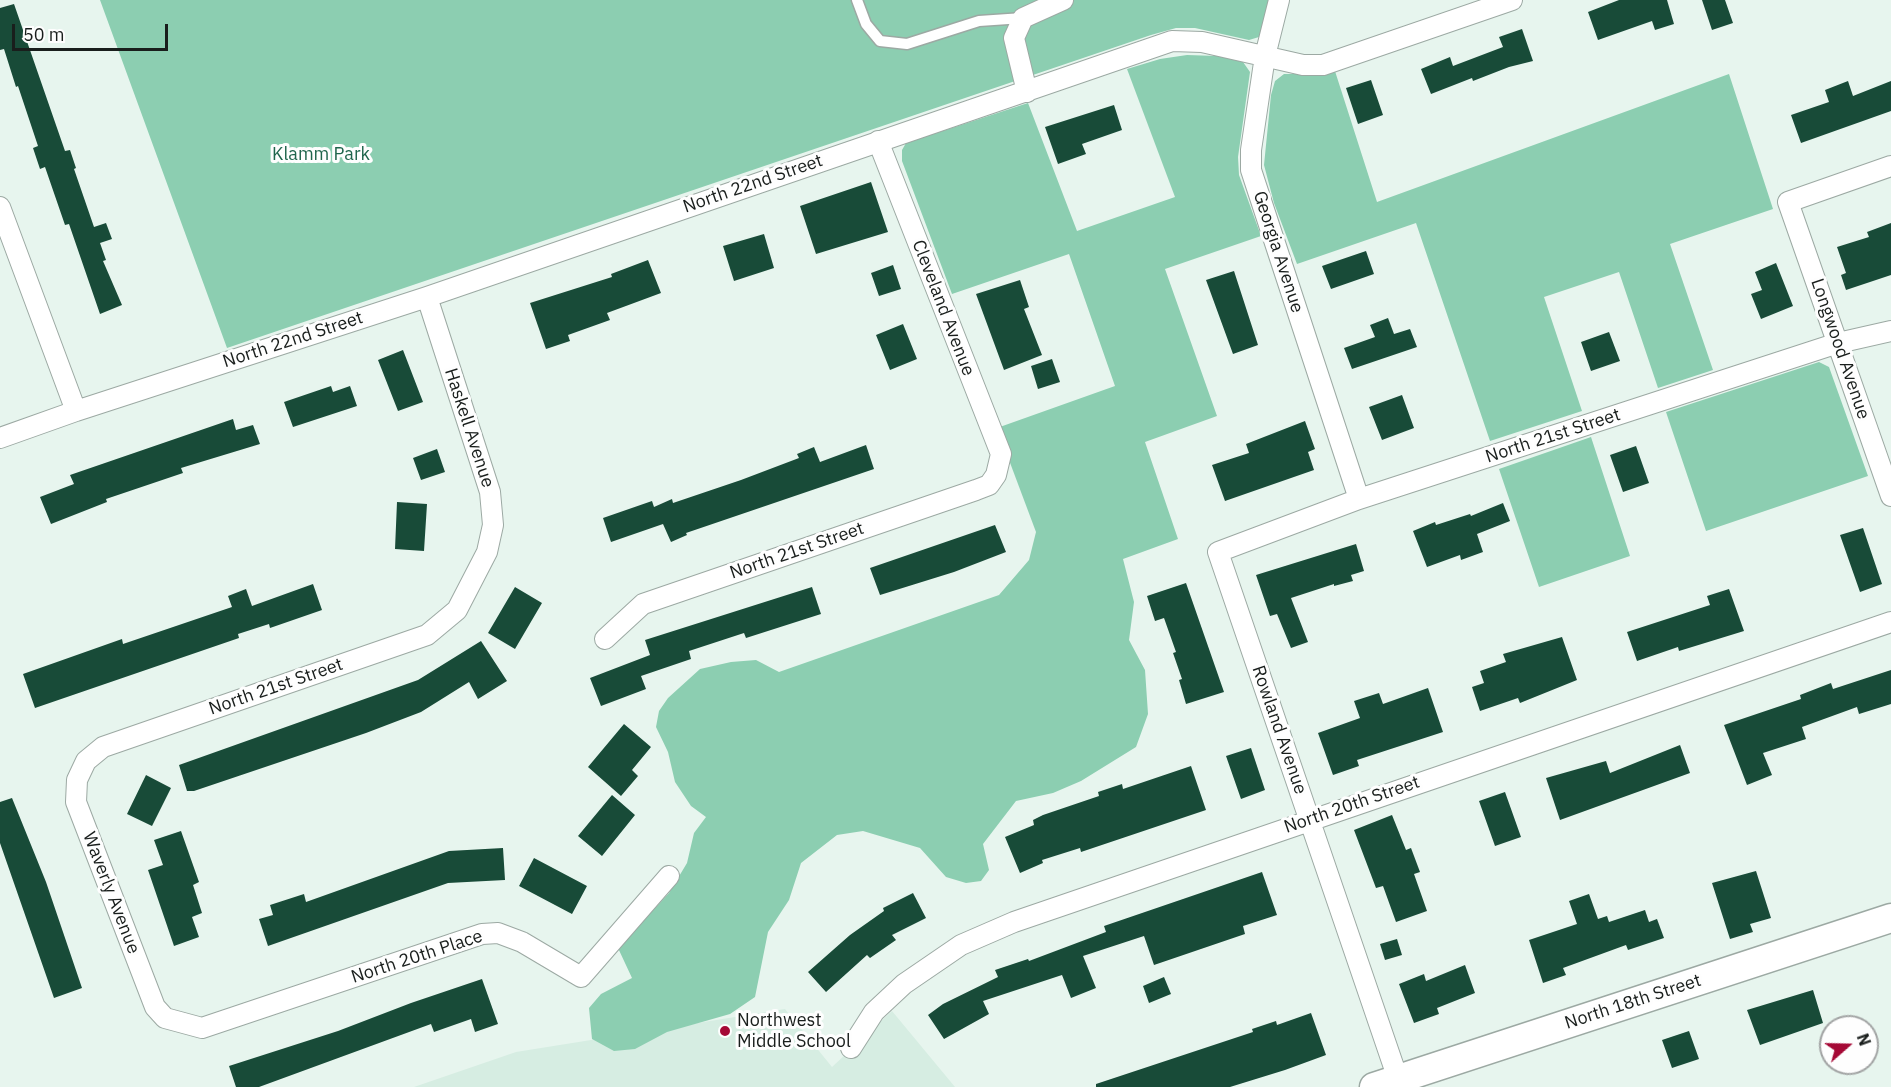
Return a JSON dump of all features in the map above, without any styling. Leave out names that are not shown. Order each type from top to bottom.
[{"type":"main road","name":"North 18th Street","points":[[1386,1083],[1891,918]]},
{"type":"street","points":[[1027,92],[1014,39],[1023,18],[1063,0]]},
{"type":"street","name":"Georgia Avenue","points":[[1279,0],[1265,56],[1251,150],[1251,170],[1359,499]]},
{"type":"street","name":"North 22nd Street","points":[[0,438],[76,411],[427,297],[1172,41],[1202,42],[1303,65],[1323,64],[1512,0]]},
{"type":"street","name":"Cleveland Avenue","points":[[878,141],[1001,454],[996,475]]},
{"type":"street","name":"Longwood Avenue","points":[[1891,166],[1788,202],[1891,496]]},
{"type":"street","points":[[0,207],[76,411]]},
{"type":"street","name":"Haskell Avenue","points":[[427,297],[490,492],[493,525],[487,552],[474,582],[458,610],[446,621]]},
{"type":"street","name":"North 21st Street","points":[[1218,552],[1359,499],[1838,343],[1891,331]]},
{"type":"street","name":"North 21st Street","points":[[604,639],[643,604],[976,490],[989,485],[996,475]]},
{"type":"street","name":"Rowland Avenue","points":[[1218,552],[1310,819],[1386,1083]]},
{"type":"street","name":"North 21st Street","points":[[103,747],[427,635],[446,621]]},
{"type":"street","name":"North 20th Street","points":[[851,1048],[874,1012],[904,984],[961,945],[1014,921],[1891,622]]},
{"type":"street","name":"Waverly Avenue","points":[[103,747],[86,761],[77,780],[76,802],[155,1007],[165,1018],[189,1026]]},
{"type":"street","name":"North 20th Place","points":[[189,1026],[202,1028],[213,1026],[482,934],[498,933],[522,942],[580,977],[669,876]]},
{"type":"lane","points":[[857,0],[866,24],[880,41],[908,44],[979,21],[1023,18]]},
{"type":"shaded area","name":"Northwest Middle School","points":[[785,1009],[832,1067],[892,1011],[955,1087],[414,1087],[516,1052]]},
{"type":"green space","name":"Klamm Park","points":[[100,0],[1273,0],[1266,25],[1259,37],[1249,40],[1195,28],[1176,28],[1151,35],[227,348]]},
{"type":"green space","points":[[1187,55],[1217,56],[1243,62],[1250,72],[1238,157],[1239,175],[1261,236],[1165,269],[1217,416],[1145,442],[1178,539],[1123,559],[1134,602],[1129,640],[1145,670],[1148,714],[1136,747],[1081,781],[1053,793],[1016,801],[983,844],[989,870],[981,881],[966,883],[946,877],[920,848],[863,831],[837,835],[801,863],[789,900],[768,932],[755,997],[730,1014],[667,1032],[635,1049],[614,1051],[592,1039],[589,1008],[601,994],[632,978],[618,948],[669,893],[687,863],[694,833],[706,817],[691,806],[675,782],[668,752],[656,727],[659,711],[668,698],[700,669],[731,662],[756,660],[779,672],[999,595],[1029,560],[1036,532],[997,428],[1115,386],[1069,254],[952,294],[902,161],[902,150],[906,143],[1028,103],[1077,231],[1175,197],[1127,69],[1160,59]]},
{"type":"green space","points":[[1334,68],[1377,202],[1729,74],[1773,209],[1670,244],[1713,370],[1658,388],[1619,272],[1544,297],[1582,411],[1490,441],[1416,223],[1297,264],[1274,203],[1264,165],[1271,95],[1275,81],[1284,74],[1316,74]]},
{"type":"green space","points":[[1819,362],[1829,367],[1868,476],[1706,531],[1666,412]]},
{"type":"green space","points":[[1591,437],[1630,556],[1539,587],[1499,469]]},
{"type":"building","points":[[1619,0],[1667,0],[1674,24],[1655,30],[1652,21],[1598,40],[1588,12]]},
{"type":"building","points":[[1702,0],[1725,0],[1733,23],[1712,30]]},
{"type":"building","points":[[14,4],[65,151],[70,150],[76,168],[74,169],[94,227],[106,223],[112,239],[100,243],[106,260],[103,261],[122,305],[100,314],[69,224],[65,225],[45,167],[40,169],[33,148],[38,146],[18,86],[16,87],[4,49],[0,50],[0,8]]},
{"type":"building","points":[[1522,29],[1533,61],[1509,67],[1473,81],[1472,78],[1431,94],[1421,69],[1450,57],[1453,66],[1503,47],[1499,37]]},
{"type":"building","points":[[1371,80],[1383,115],[1358,124],[1346,88]]},
{"type":"building","points":[[1848,81],[1853,96],[1891,81],[1891,111],[1801,143],[1791,115],[1829,102],[1825,90]]},
{"type":"building","points":[[1114,105],[1122,130],[1082,144],[1086,154],[1058,164],[1045,127]]},
{"type":"building","points":[[871,182],[888,232],[816,254],[800,206]]},
{"type":"building","points":[[1891,223],[1891,275],[1846,290],[1841,275],[1846,273],[1837,247],[1869,237],[1867,232]]},
{"type":"building","points":[[764,234],[774,268],[734,281],[723,246]]},
{"type":"building","points":[[1366,251],[1374,274],[1331,289],[1322,266]]},
{"type":"building","points":[[648,260],[661,293],[607,313],[610,320],[568,335],[570,341],[546,349],[530,303],[612,277],[611,274]]},
{"type":"building","points":[[1776,263],[1793,306],[1761,319],[1751,294],[1762,290],[1755,272]]},
{"type":"building","points":[[893,265],[901,289],[879,296],[871,273]]},
{"type":"building","points":[[1234,271],[1258,345],[1233,354],[1206,280]]},
{"type":"building","points":[[1020,280],[1029,307],[1024,309],[1042,355],[1004,370],[976,294]]},
{"type":"building","points":[[1388,318],[1394,334],[1410,329],[1417,347],[1352,369],[1344,348],[1375,337],[1370,325]]},
{"type":"building","points":[[903,324],[917,359],[890,370],[876,335]]},
{"type":"building","points":[[1609,332],[1620,361],[1591,371],[1581,342]]},
{"type":"building","points":[[403,350],[423,402],[398,411],[378,360]]},
{"type":"building","points":[[1052,359],[1060,382],[1038,389],[1031,366]]},
{"type":"building","points":[[331,386],[333,392],[350,386],[357,406],[293,427],[284,402]]},
{"type":"building","points":[[1402,395],[1414,428],[1382,440],[1369,407]]},
{"type":"building","points":[[233,419],[236,430],[253,425],[260,444],[181,468],[183,473],[106,499],[107,502],[51,524],[40,497],[74,484],[70,475]]},
{"type":"building","points":[[1305,421],[1315,449],[1308,452],[1314,470],[1225,501],[1212,465],[1249,453],[1246,444]]},
{"type":"building","points":[[866,445],[874,469],[686,533],[687,535],[671,542],[663,524],[611,542],[603,518],[652,501],[654,507],[672,499],[673,503],[799,458],[797,454],[814,447],[820,462]]},
{"type":"building","points":[[1636,446],[1649,483],[1623,492],[1610,455]]},
{"type":"building","points":[[437,449],[445,472],[421,480],[413,458]]},
{"type":"building","points":[[397,502],[427,504],[424,551],[395,549]]},
{"type":"building","points":[[1503,503],[1510,521],[1477,534],[1483,552],[1461,560],[1460,555],[1427,567],[1413,531],[1435,522],[1436,525],[1470,514],[1471,516]]},
{"type":"building","points":[[995,525],[1006,552],[954,572],[880,595],[870,568]]},
{"type":"building","points":[[1863,528],[1882,584],[1860,592],[1840,535]]},
{"type":"building","points":[[1356,544],[1364,571],[1351,575],[1353,581],[1334,586],[1334,584],[1291,598],[1308,642],[1291,648],[1277,614],[1270,616],[1256,575]]},
{"type":"building","points":[[1186,583],[1224,692],[1186,704],[1179,680],[1182,679],[1173,653],[1176,652],[1164,618],[1155,621],[1147,596]]},
{"type":"building","points":[[313,584],[322,610],[270,628],[269,624],[238,634],[239,638],[35,708],[23,674],[122,639],[123,644],[232,607],[228,596],[246,589],[252,606]]},
{"type":"building","points":[[515,587],[542,603],[515,649],[488,633]]},
{"type":"building","points":[[812,587],[821,614],[746,638],[744,633],[689,651],[691,659],[641,676],[646,689],[601,706],[590,678],[650,655],[645,640]]},
{"type":"building","points":[[1729,589],[1744,631],[1679,651],[1678,647],[1637,661],[1627,632],[1710,605],[1707,596]]},
{"type":"building","points":[[1562,637],[1577,680],[1520,703],[1518,698],[1480,711],[1472,687],[1484,683],[1480,671],[1506,662],[1503,654]]},
{"type":"building","points":[[481,641],[507,681],[478,699],[469,682],[421,712],[366,733],[194,791],[187,791],[179,765],[418,680]]},
{"type":"building","points":[[1891,670],[1891,704],[1859,714],[1857,707],[1802,727],[1806,739],[1763,753],[1772,775],[1747,785],[1724,725],[1801,699],[1800,695],[1831,683],[1833,689]]},
{"type":"building","points":[[1428,688],[1443,732],[1357,760],[1359,766],[1333,775],[1318,733],[1360,718],[1354,701],[1379,693],[1383,704]]},
{"type":"building","points":[[624,724],[651,747],[632,770],[638,776],[621,796],[588,767]]},
{"type":"building","points":[[1680,745],[1690,773],[1560,820],[1546,778],[1606,761],[1610,773]]},
{"type":"building","points":[[1251,748],[1265,790],[1241,799],[1226,756]]},
{"type":"building","points":[[1191,766],[1206,810],[1081,852],[1080,848],[1042,860],[1043,863],[1020,873],[1005,837],[1034,825],[1033,820],[1043,815],[1099,796],[1098,792],[1122,784],[1123,789]]},
{"type":"building","points":[[146,775],[171,788],[152,826],[127,814]]},
{"type":"building","points":[[1505,792],[1521,837],[1495,846],[1479,801]]},
{"type":"building","points":[[612,795],[635,815],[602,856],[578,836]]},
{"type":"building","points":[[12,798],[46,882],[82,988],[54,998],[0,843],[0,802]]},
{"type":"building","points":[[1392,815],[1406,850],[1411,848],[1420,872],[1414,874],[1427,911],[1396,922],[1383,886],[1376,888],[1354,830]]},
{"type":"building","points":[[181,831],[199,882],[193,885],[202,913],[192,917],[199,937],[174,946],[148,870],[163,865],[154,840]]},
{"type":"building","points":[[503,848],[505,880],[448,883],[268,946],[259,919],[273,915],[270,905],[304,894],[306,902],[449,851]]},
{"type":"building","points":[[534,858],[587,886],[572,914],[519,886]]},
{"type":"building","points":[[1756,871],[1771,918],[1750,924],[1753,932],[1730,939],[1712,883]]},
{"type":"building","points":[[1262,872],[1277,915],[1243,926],[1245,934],[1154,965],[1144,936],[1083,956],[1096,988],[1071,998],[1062,975],[983,1001],[989,1014],[944,1039],[928,1015],[943,1004],[998,977],[995,970],[1028,959],[1029,961],[1106,932],[1104,926]]},
{"type":"building","points":[[913,893],[926,918],[892,935],[896,940],[870,958],[867,955],[826,992],[808,972],[850,935],[884,911],[883,908]]},
{"type":"building","points":[[1589,894],[1598,919],[1607,916],[1609,922],[1645,910],[1649,922],[1657,919],[1664,938],[1628,950],[1626,945],[1563,968],[1566,975],[1543,983],[1529,940],[1577,924],[1569,901]]},
{"type":"building","points":[[1397,939],[1402,955],[1385,960],[1380,944]]},
{"type":"building","points":[[1465,965],[1475,993],[1437,1008],[1439,1014],[1414,1023],[1399,984],[1424,974],[1426,981]]},
{"type":"building","points":[[1164,977],[1171,994],[1149,1003],[1143,986]]},
{"type":"building","points":[[482,979],[498,1024],[475,1032],[471,1019],[434,1032],[431,1024],[259,1087],[236,1087],[229,1066],[338,1031]]},
{"type":"building","points":[[1813,990],[1821,1015],[1819,1024],[1760,1045],[1747,1010]]},
{"type":"building","points":[[1311,1013],[1326,1055],[1285,1070],[1230,1087],[1096,1087],[1096,1084],[1253,1032],[1252,1029],[1276,1021],[1277,1025]]},
{"type":"building","points":[[1689,1031],[1699,1059],[1672,1068],[1662,1040]]},
{"type":"place","name":"Northwest Middle School","points":[[725,1031]]}]
